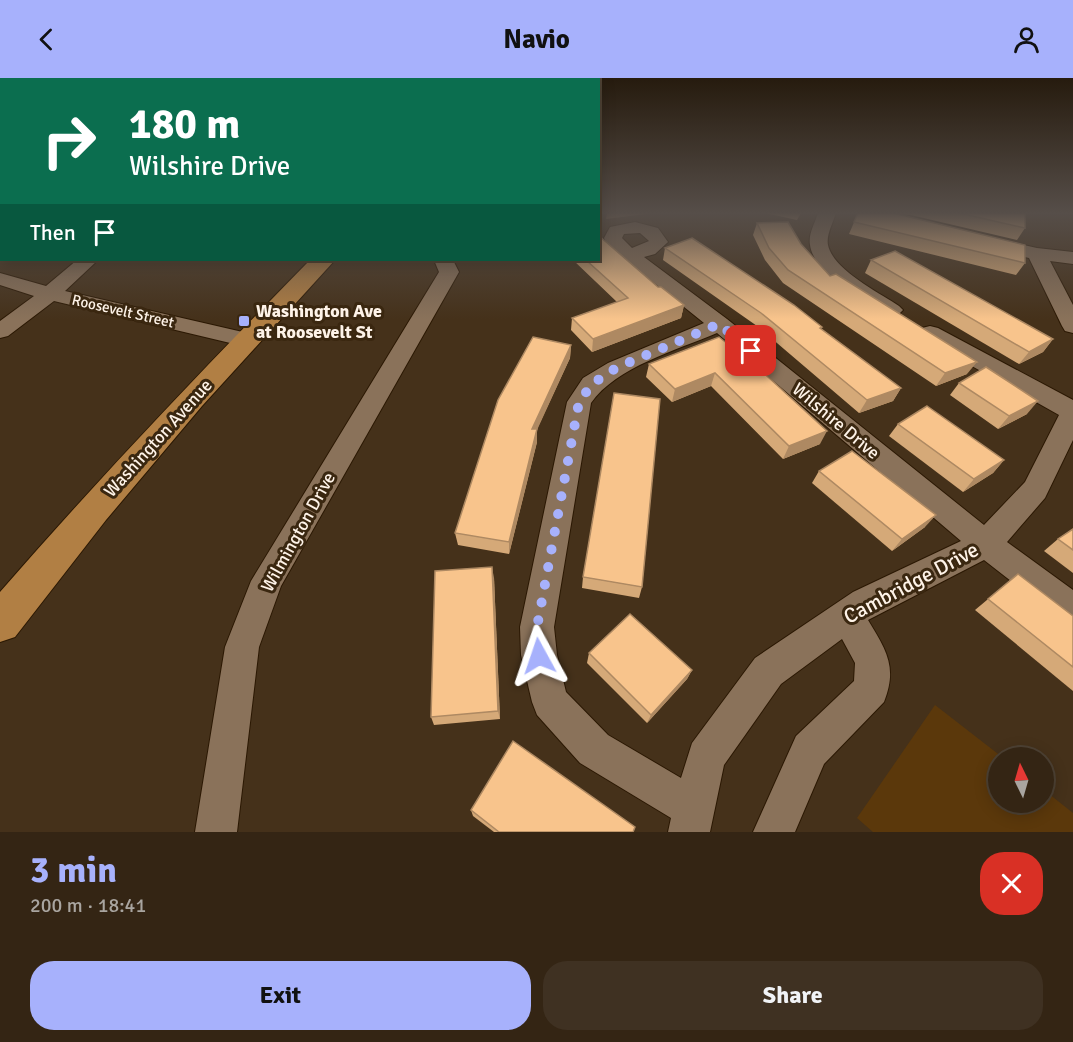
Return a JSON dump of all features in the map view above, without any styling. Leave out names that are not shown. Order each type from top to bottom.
[{"type":"main road","name":"Washington Avenue","points":[[0,623],[101,502],[246,340],[322,261]]},
{"type":"street","points":[[820,248],[829,266],[871,297],[959,351],[1073,412]]},
{"type":"street","points":[[1013,248],[1037,254],[1073,258]]},
{"type":"street","points":[[1037,254],[1073,326]]},
{"type":"street","name":"Wilshire Drive","points":[[629,255],[719,324],[986,544],[1073,609]]},
{"type":"street","points":[[0,331],[50,294],[87,261]]},
{"type":"street","name":"Wilmington Drive","points":[[216,832],[242,647],[267,581],[449,272],[444,261]]},
{"type":"street","name":"Roosevelt Street","points":[[0,279],[50,294],[246,340]]},
{"type":"street","points":[[692,821],[594,749],[550,702],[539,656],[537,627],[579,402],[592,384],[616,368],[719,324]]},
{"type":"street","name":"Cambridge Drive","points":[[692,821],[706,757],[768,671],[866,603],[986,544],[1035,490],[1073,412]]},
{"type":"street","points":[[774,832],[810,750],[871,689],[873,661],[847,616]]},
{"type":"shaded area","points":[[935,705],[989,747],[988,813],[1054,813],[1054,798],[1073,813],[1073,832],[873,832],[857,818]]},
{"type":"building","points":[[600,248],[613,248],[658,287],[684,305],[593,339],[572,318],[628,298],[587,261],[600,261]]},
{"type":"building","points":[[665,248],[708,248],[794,305],[822,327],[820,328],[901,388],[867,400],[761,313]]},
{"type":"building","points":[[769,248],[805,248],[830,276],[836,274],[977,362],[945,373],[788,270]]},
{"type":"building","points":[[963,248],[1025,248],[1025,263]]},
{"type":"building","points":[[895,251],[1053,339],[1029,352],[871,260]]},
{"type":"building","points":[[533,337],[571,345],[532,429],[537,429],[509,542],[455,533],[498,400]]},
{"type":"building","points":[[719,337],[756,366],[827,431],[789,446],[715,373],[675,389],[649,364]]},
{"type":"building","points":[[986,367],[1038,401],[1009,416],[959,383]]},
{"type":"building","points":[[614,393],[660,399],[642,587],[583,577]]},
{"type":"building","points":[[927,406],[1004,460],[974,479],[898,424]]},
{"type":"building","points":[[852,451],[936,515],[902,539],[819,471]]},
{"type":"building","points":[[1073,529],[1073,550],[1058,539]]},
{"type":"building","points":[[492,567],[498,711],[431,717],[435,571]]},
{"type":"building","points":[[1018,574],[1073,616],[1073,667],[988,599]]},
{"type":"building","points":[[630,614],[692,670],[651,715],[589,653]]},
{"type":"building","points":[[513,741],[635,827],[633,832],[499,832],[471,810]]},
{"type":"place","name":"Washington Ave at Roosevelt St","points":[[244,321]]},
{"type":"route","points":[[539,656],[537,627],[579,402],[592,384],[616,368],[719,324],[751,351]]}]
